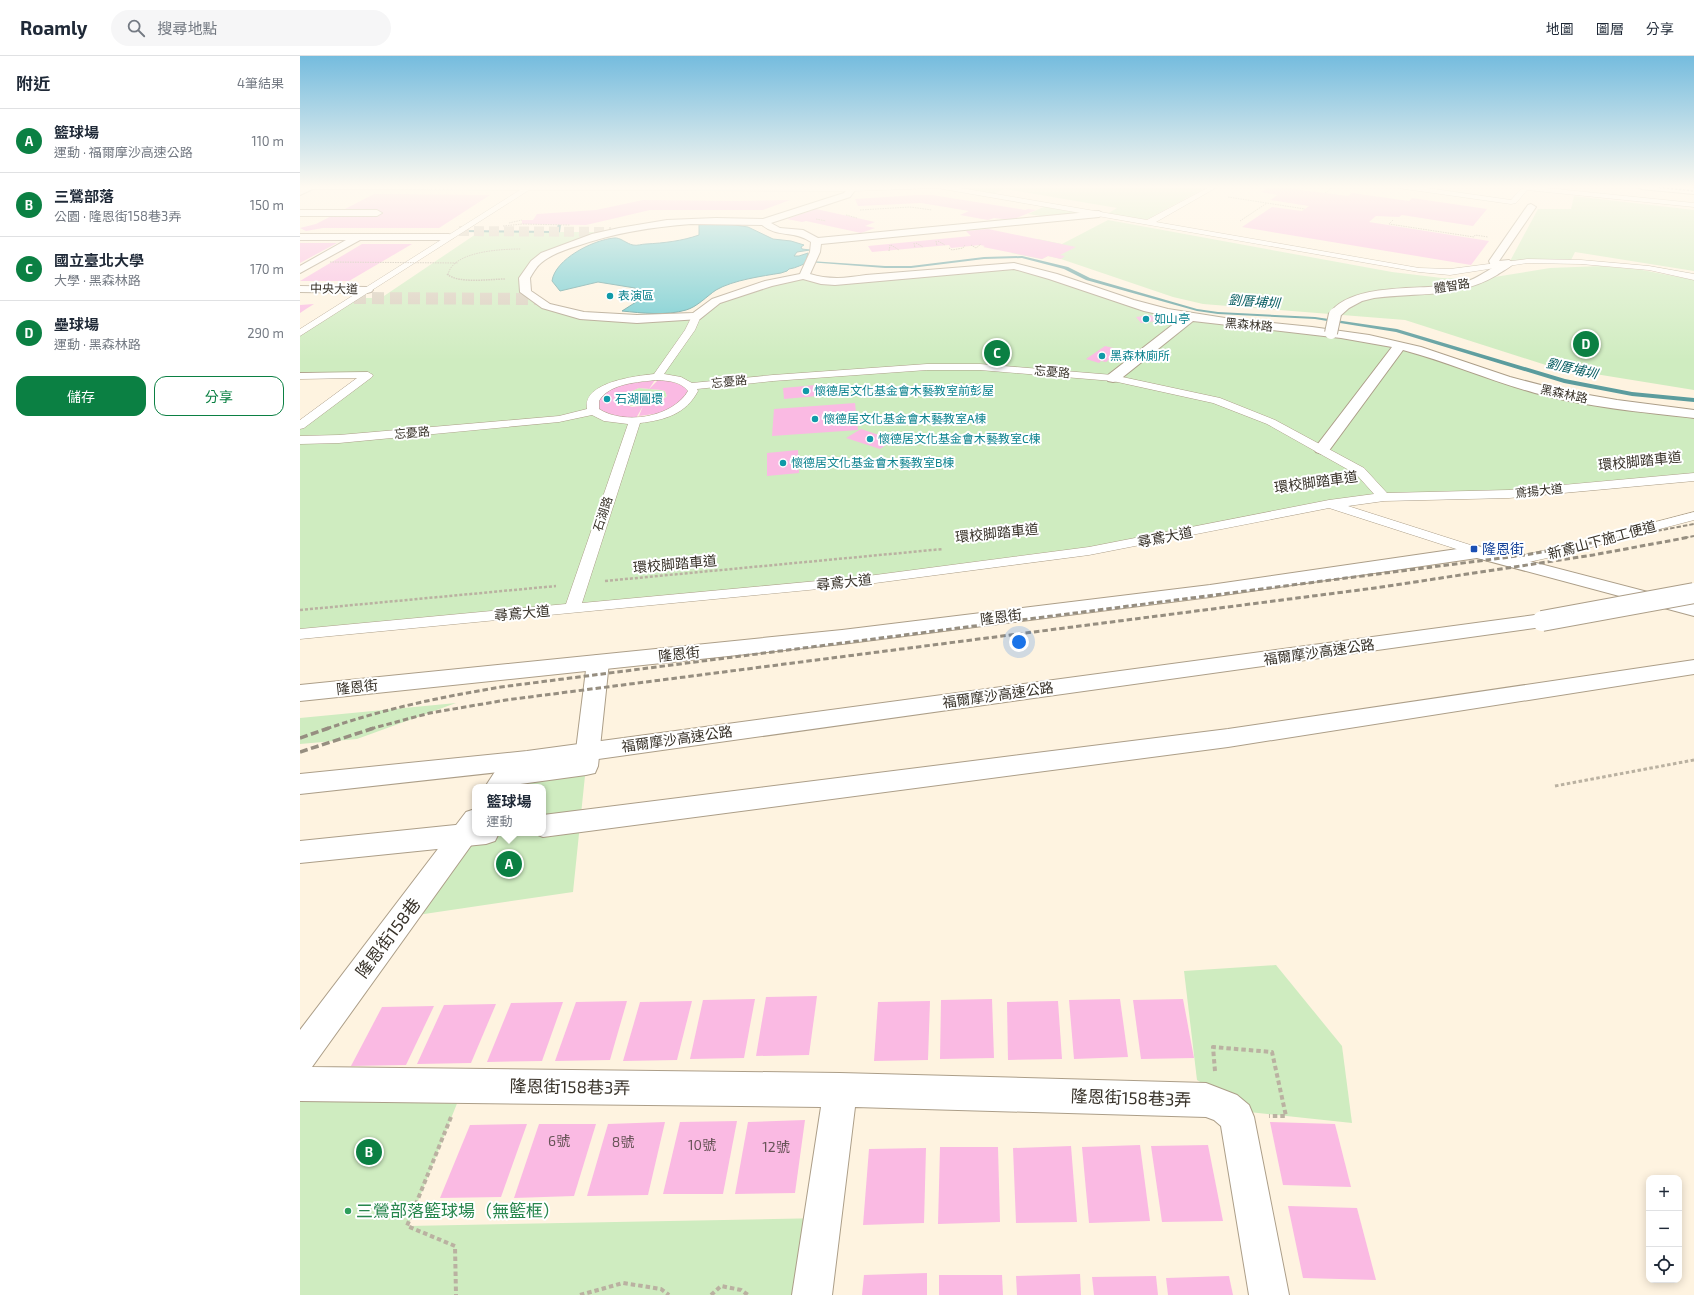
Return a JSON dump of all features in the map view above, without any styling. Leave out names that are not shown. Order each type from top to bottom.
[{"type":"main road","points":[[300,270],[347,244]]},
{"type":"main road","points":[[575,244],[560,249],[537,262],[524,278],[526,292],[546,306],[584,316],[637,319],[696,316],[716,301],[769,283],[806,273],[815,247]]},
{"type":"main road","points":[[813,244],[815,247]]},
{"type":"main road","points":[[815,247],[839,244]]},
{"type":"main road","points":[[1495,266],[1494,261],[1505,244]]},
{"type":"main road","name":"體智路","points":[[1331,333],[1335,314],[1341,306],[1348,303],[1377,295],[1455,288],[1470,284],[1509,263]]},
{"type":"main road","name":"黑森林路","points":[[806,273],[820,282],[842,282],[874,277],[1014,266],[1035,270],[1135,304],[1166,312],[1219,322],[1358,336],[1400,345],[1541,390],[1602,402],[1694,414]]},
{"type":"main road","name":"中央大道","points":[[300,289],[367,290]]},
{"type":"main road","points":[[1113,378],[1190,317]]},
{"type":"main road","points":[[1322,449],[1400,345]]},
{"type":"main road","name":"隆恩街","points":[[300,693],[842,637],[1210,591],[1478,552],[1510,562],[1694,610]]},
{"type":"main road","name":"福爾摩沙高速公路","points":[[300,784],[484,766],[587,752],[1542,621],[1694,593]]},
{"type":"main road","points":[[500,784],[505,778],[586,766],[598,662]]},
{"type":"main road","points":[[546,826],[1228,738],[1694,667]]},
{"type":"main road","points":[[300,852],[472,829]]},
{"type":"main road","name":"隆恩街158巷","points":[[300,1056],[404,917],[472,833]]},
{"type":"main road","name":"隆恩街158巷3弄","points":[[300,1084],[840,1090],[1206,1100],[1228,1111]]},
{"type":"main road","points":[[812,1295],[840,1090]]},
{"type":"main road","points":[[1228,1111],[1269,1295]]},
{"type":"lane","points":[[300,333],[438,244]]},
{"type":"lane","points":[[1272,244],[1419,270],[1450,272],[1528,261],[1602,263],[1649,268],[1694,277]]},
{"type":"lane","points":[[657,377],[690,330],[696,316]]},
{"type":"lane","name":"忘憂路","points":[[690,386],[773,378],[928,367],[980,367],[1113,378],[1216,400],[1271,422],[1360,471],[1384,496]]},
{"type":"lane","points":[[300,376],[368,375],[300,426]]},
{"type":"lane","points":[[657,377],[682,381],[690,386],[693,392],[692,398],[685,405],[660,416],[635,420],[613,419],[602,416],[594,411],[592,406],[594,398],[601,391],[626,381],[657,377]]},
{"type":"lane","name":"忘憂路","points":[[300,440],[339,439],[551,420],[594,411]]},
{"type":"lane","name":"石湖路","points":[[572,608],[635,420]]},
{"type":"lane","name":"鳶揚大道","points":[[1384,496],[1509,494],[1694,477]]},
{"type":"lane","name":"尋鳶大道","points":[[300,634],[860,581],[1089,551],[1329,504],[1384,496]]},
{"type":"lane","points":[[1329,504],[1478,552]]},
{"type":"lane","name":"新鳶山下施工便道","points":[[1510,562],[1553,554],[1667,522],[1694,516]]},
{"type":"path","points":[[915,244],[915,248]]},
{"type":"path","points":[[917,244],[923,247]]},
{"type":"path","points":[[972,246],[976,248],[982,244]]},
{"type":"path","points":[[889,250],[891,245],[899,250]]},
{"type":"path","points":[[524,278],[474,280],[449,277],[447,275],[448,271],[471,255],[490,250],[560,249]]},
{"type":"path","points":[[330,262],[458,263]]},
{"type":"path","name":"環校脚踏車道","points":[[300,610],[946,548]]},
{"type":"path","points":[[1555,786],[1694,760]]},
{"type":"path","points":[[1213,1047],[1272,1052],[1286,1116],[1228,1111],[1213,1047]]},
{"type":"path","points":[[456,1295],[455,1246],[407,1226],[464,1086]]},
{"type":"path","points":[[580,1295],[623,1283],[661,1289],[669,1295]]},
{"type":"path","points":[[711,1295],[721,1286],[741,1290],[748,1295]]},
{"type":"green space","points":[[461,244],[574,244],[537,261],[524,278],[526,292],[546,306],[584,316],[695,316],[716,301],[804,276],[820,282],[1014,266],[1166,312],[1359,336],[1541,390],[1694,414],[1694,477],[1509,494],[1384,497],[1089,551],[952,570],[300,634],[300,426],[367,375],[300,376],[300,333],[354,298],[381,298]],"holes":[[[657,377],[690,386],[685,405],[644,419],[594,411],[594,398]]]},
{"type":"green space","points":[[1029,244],[1238,244],[1392,272],[1442,278],[1482,279],[1550,268],[1601,266],[1642,270],[1694,280],[1694,390],[1552,367],[1405,320],[1203,304],[1173,297],[1061,259],[1048,256],[1042,259],[1011,253]]},
{"type":"green space","points":[[1519,244],[1694,244],[1694,271],[1575,252],[1570,262],[1509,263]]},
{"type":"green space","name":"石湖圓環","points":[[639,388],[665,391],[667,396],[657,403],[645,406],[633,406],[621,403],[621,398],[627,392]]},
{"type":"green space","points":[[456,703],[357,739],[300,744],[300,718]]},
{"type":"green space","points":[[586,766],[573,892],[404,917],[472,836],[546,836],[546,784],[511,784]]},
{"type":"green space","points":[[1276,965],[1342,1046],[1352,1123],[1249,1112],[1197,1080],[1184,971]]},
{"type":"green space","points":[[300,1084],[464,1086],[408,1226],[823,1218],[812,1295],[300,1295]]},
{"type":"water","points":[[592,244],[800,244],[804,245],[801,247],[802,249],[810,250],[797,252],[794,256],[808,253],[806,261],[810,262],[781,273],[748,279],[731,284],[716,290],[690,309],[670,313],[654,314],[622,311],[647,295],[641,293],[635,288],[598,282],[560,291],[552,281],[560,265],[567,258]]},
{"type":"building","points":[[300,244],[335,244],[300,263]]},
{"type":"building","points":[[362,244],[412,244],[349,281],[300,281]]},
{"type":"building","points":[[890,244],[1060,244],[1076,247],[1060,255],[1065,256],[1061,259],[1048,256],[1042,259],[983,247],[985,246],[980,245],[951,248],[949,245],[872,252],[868,246]]},
{"type":"building","points":[[1343,244],[1487,244],[1471,265]]},
{"type":"building","points":[[314,304],[306,309],[300,313],[300,305]]},
{"type":"building","name":"如山亭","points":[[1151,315],[1157,321],[1141,323],[1136,317]]},
{"type":"building","name":"黑森林廁所","points":[[1105,346],[1122,350],[1106,362],[1101,361],[1099,363],[1086,359]]},
{"type":"building","points":[[657,377],[649,389],[658,380],[670,381],[686,387],[688,392],[681,403],[661,413],[639,416],[643,406],[635,420],[613,419],[592,406],[612,386]],"holes":[[[639,388],[665,391],[667,396],[661,401],[650,405],[632,407],[621,403],[620,400],[625,394]]]},
{"type":"building","name":"懷德居文化基金會木藝教室前彭屋","points":[[827,384],[829,395],[784,399],[783,388]]},
{"type":"building","name":"懷德居文化基金會木藝教室A棟","points":[[855,403],[858,430],[772,436],[774,409]]},
{"type":"building","name":"懷德居文化基金會木藝教室C棟","points":[[861,429],[894,440],[880,449],[846,438]]},
{"type":"building","name":"懷德居文化基金會木藝教室B棟","points":[[798,450],[799,473],[767,476],[767,453]]},
{"type":"building","points":[[817,996],[809,1055],[756,1056],[766,997]]},
{"type":"building","points":[[755,999],[744,1058],[690,1059],[703,1000]]},
{"type":"building","points":[[992,999],[994,1058],[940,1059],[941,1000]]},
{"type":"building","points":[[1120,999],[1128,1057],[1074,1059],[1069,1000]]},
{"type":"building","points":[[1183,999],[1194,1058],[1141,1059],[1133,1000]]},
{"type":"building","points":[[627,1001],[610,1060],[555,1061],[576,1002]]},
{"type":"building","points":[[692,1001],[677,1060],[623,1061],[640,1002]]},
{"type":"building","points":[[930,1001],[928,1060],[874,1061],[878,1002]]},
{"type":"building","points":[[1058,1001],[1062,1059],[1008,1060],[1007,1002]]},
{"type":"building","points":[[563,1002],[542,1061],[487,1062],[511,1003]]},
{"type":"building","points":[[496,1004],[471,1063],[417,1064],[444,1005]]},
{"type":"building","points":[[434,1006],[406,1065],[351,1066],[382,1007]]},
{"type":"building","points":[[805,1120],[795,1193],[735,1194],[748,1122]]},
{"type":"building","points":[[737,1121],[723,1194],[663,1194],[680,1122]]},
{"type":"building","points":[[665,1122],[648,1195],[587,1196],[608,1124]]},
{"type":"building","points":[[1270,1122],[1335,1124],[1351,1187],[1283,1185]]},
{"type":"building","points":[[527,1124],[501,1197],[440,1198],[470,1125]]},
{"type":"building","points":[[539,1124],[596,1124],[574,1196],[514,1198]]},
{"type":"building","points":[[1140,1145],[1150,1221],[1089,1223],[1082,1147]]},
{"type":"building","points":[[1208,1145],[1223,1221],[1162,1222],[1151,1146]]},
{"type":"building","points":[[1071,1146],[1077,1222],[1016,1223],[1013,1148]]},
{"type":"building","points":[[940,1147],[998,1147],[1000,1222],[938,1224]]},
{"type":"building","points":[[926,1148],[924,1223],[863,1225],[869,1149]]},
{"type":"building","points":[[1288,1206],[1357,1208],[1376,1280],[1303,1278]]},
{"type":"building","points":[[927,1273],[927,1295],[862,1295],[864,1275]]},
{"type":"building","points":[[1080,1274],[1081,1295],[1017,1295],[1016,1276]]},
{"type":"building","points":[[939,1275],[1002,1275],[1003,1295],[939,1295]]},
{"type":"building","points":[[1156,1276],[1158,1295],[1094,1295],[1092,1277]]},
{"type":"building","points":[[1229,1276],[1233,1295],[1168,1295],[1166,1278]]},
{"type":"waterway","name":"劉厝埔圳","points":[[810,262],[885,267],[911,267],[984,258],[1022,257],[1066,268],[1088,279],[1197,310],[1218,313],[1315,318],[1397,331],[1564,381],[1632,394],[1694,400]]},
{"type":"tunnel","points":[[354,298],[536,299]]},
{"type":"railway","points":[[1619,538],[1694,524]]},
{"type":"railway","points":[[1684,538],[1694,536]]},
{"type":"railway","points":[[329,728],[369,715],[412,704],[501,687],[1525,555],[1624,537]]},
{"type":"railway","points":[[370,729],[430,713],[506,700],[1375,588],[1593,555],[1690,537]]},
{"type":"railway","points":[[300,738],[329,728]]},
{"type":"railway","points":[[300,752],[374,728]]},
{"type":"place","name":"表演區","points":[[610,296]]},
{"type":"place","name":"如山亭","points":[[1146,319]]},
{"type":"place","name":"壘球場","points":[[1586,344]]},
{"type":"place","name":"國立臺北大學","points":[[997,353]]},
{"type":"place","name":"黑森林廁所","points":[[1102,356]]},
{"type":"place","name":"懷德居文化基金會木藝教室前彭屋","points":[[806,391]]},
{"type":"place","name":"石湖圓環","points":[[607,399]]},
{"type":"place","name":"懷德居文化基金會木藝教室A棟","points":[[815,419]]},
{"type":"place","name":"懷德居文化基金會木藝教室C棟","points":[[870,439]]},
{"type":"place","name":"懷德居文化基金會木藝教室B棟","points":[[783,463]]},
{"type":"place","name":"隆恩街","points":[[1474,549]]},
{"type":"place","name":"籃球場","points":[[509,864]]},
{"type":"place","name":"三鶯部落","points":[[369,1152]]},
{"type":"place","name":"三鶯部落籃球場（無籃框）","points":[[348,1211]]}]
